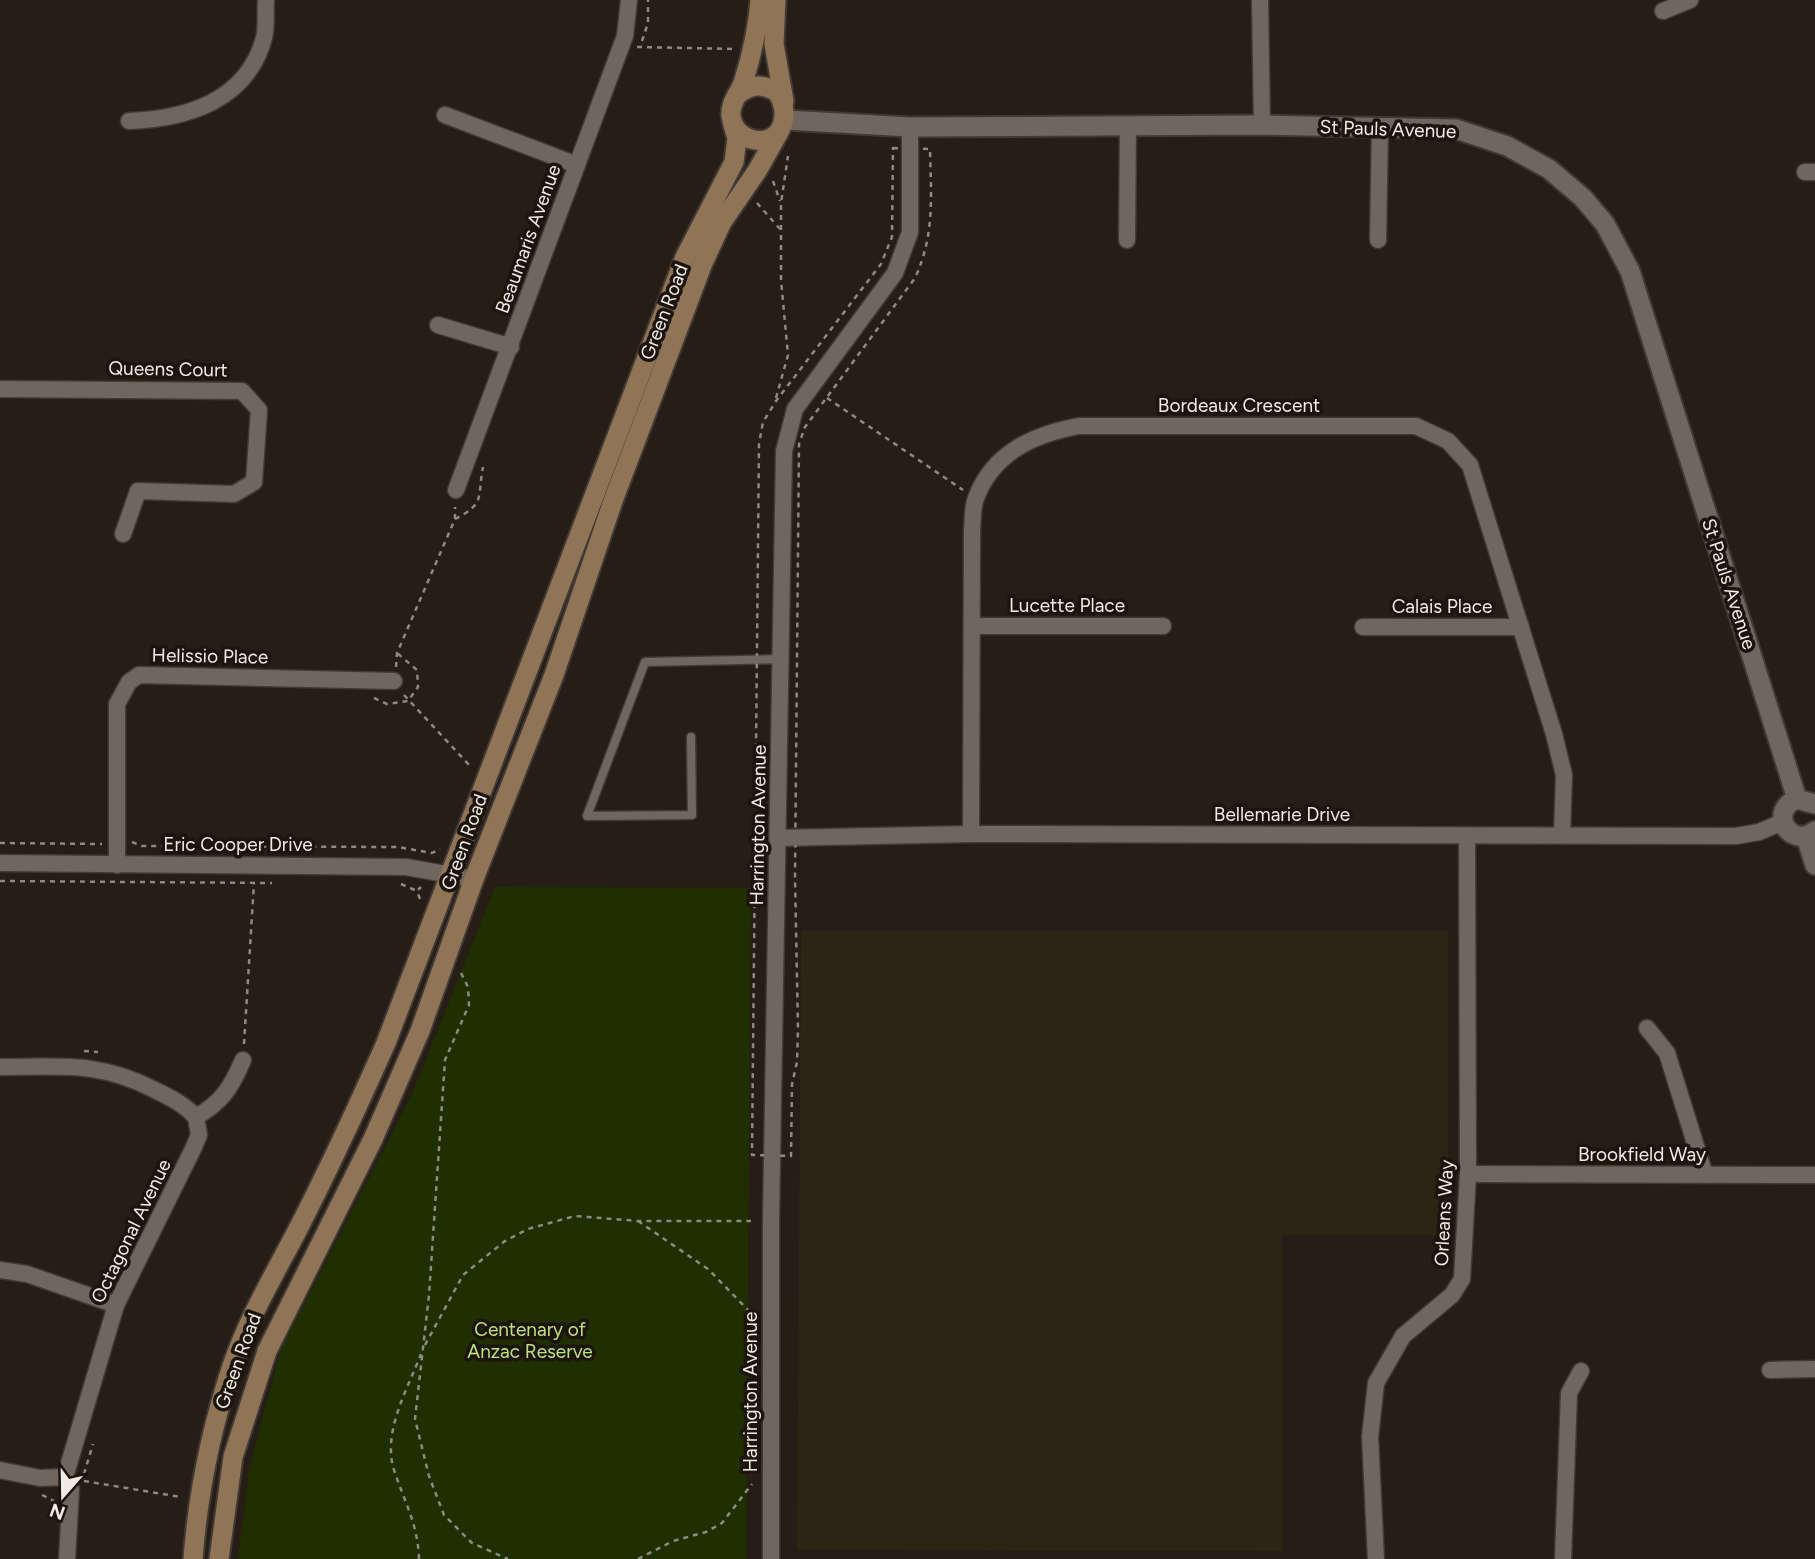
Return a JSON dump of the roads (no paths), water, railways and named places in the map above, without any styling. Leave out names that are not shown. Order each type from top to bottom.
[{"type":"main road","points":[[760,0],[754,43],[744,83],[730,113],[733,125],[740,134],[751,140],[770,138],[783,118],[774,44],[776,0]]},
{"type":"main road","points":[[736,96],[746,88],[767,86],[783,118]]},
{"type":"main road","name":"Green Road","points":[[219,1559],[233,1457],[267,1351],[373,1139],[420,1031],[474,879],[554,675],[613,500],[703,262],[722,222],[757,172],[783,118]]},
{"type":"main road","name":"Green Road","points":[[193,1559],[198,1500],[223,1395],[243,1339],[349,1126],[386,1043],[685,257],[734,162],[737,138],[733,125]]},
{"type":"street","points":[[129,121],[160,120],[199,110],[219,100],[245,76],[264,38],[266,0]]},
{"type":"street","name":"Beaumaris Avenue","points":[[456,490],[621,47],[629,0]]},
{"type":"street","points":[[1260,0],[1262,125]]},
{"type":"street","points":[[1663,11],[1690,0]]},
{"type":"street","points":[[445,115],[577,165]]},
{"type":"street","name":"St Pauls Avenue","points":[[783,118],[910,127],[1262,125],[1456,129],[1507,146],[1549,169],[1583,198],[1605,224],[1630,271],[1806,801]]},
{"type":"street","points":[[1127,240],[1128,125]]},
{"type":"street","points":[[1378,240],[1380,126]]},
{"type":"street","name":"Harrington Avenue","points":[[771,1559],[771,1221],[783,659],[784,451],[796,410],[895,272],[910,232],[910,127]]},
{"type":"street","points":[[438,325],[511,347]]},
{"type":"street","name":"Queens Court","points":[[0,388],[242,391],[259,411],[254,482],[234,494],[138,491],[123,534]]},
{"type":"street","name":"Bordeaux Crescent","points":[[971,834],[972,531],[975,499],[1000,461],[1020,443],[1047,432],[1079,426],[1416,426],[1448,440],[1470,465],[1564,775],[1562,835]]},
{"type":"street","name":"Lucette Place","points":[[972,626],[1163,626]]},
{"type":"street","name":"Calais Place","points":[[1363,627],[1521,626]]},
{"type":"street","name":"Helissio Place","points":[[117,864],[122,838],[117,704],[129,681],[139,675],[394,681]]},
{"type":"street","points":[[1806,801],[1783,810],[1783,822],[1794,836],[1811,834],[1815,865]]},
{"type":"street","name":"Bellemarie Drive","points":[[779,838],[971,834],[1736,836],[1759,832],[1783,822]]},
{"type":"street","name":"Orleans Way","points":[[1376,1559],[1370,1437],[1376,1383],[1403,1336],[1452,1295],[1462,1279],[1468,1174],[1467,836]]},
{"type":"street","name":"Eric Cooper Drive","points":[[0,863],[406,867],[474,879]]},
{"type":"street","points":[[1647,1028],[1667,1053],[1705,1175]]},
{"type":"street","points":[[0,1067],[92,1067],[110,1070],[186,1105],[196,1117],[215,1107],[230,1090],[243,1060]]},
{"type":"street","name":"Octagonal Avenue","points":[[73,1479],[116,1305],[199,1135],[196,1117]]},
{"type":"street","name":"Brookfield Way","points":[[1468,1174],[1815,1175]]},
{"type":"street","points":[[0,1270],[27,1274],[116,1305]]},
{"type":"street","points":[[1770,1370],[1815,1369]]},
{"type":"street","points":[[1563,1559],[1569,1393],[1581,1371]]},
{"type":"street","points":[[0,1470],[40,1478],[73,1479],[67,1559]]},
{"type":"lane","points":[[691,737],[692,815],[587,816],[645,662],[783,659]]},
{"type":"park label","name":"Centenary of Anzac Reserve","points":[[530,1340]]}]
